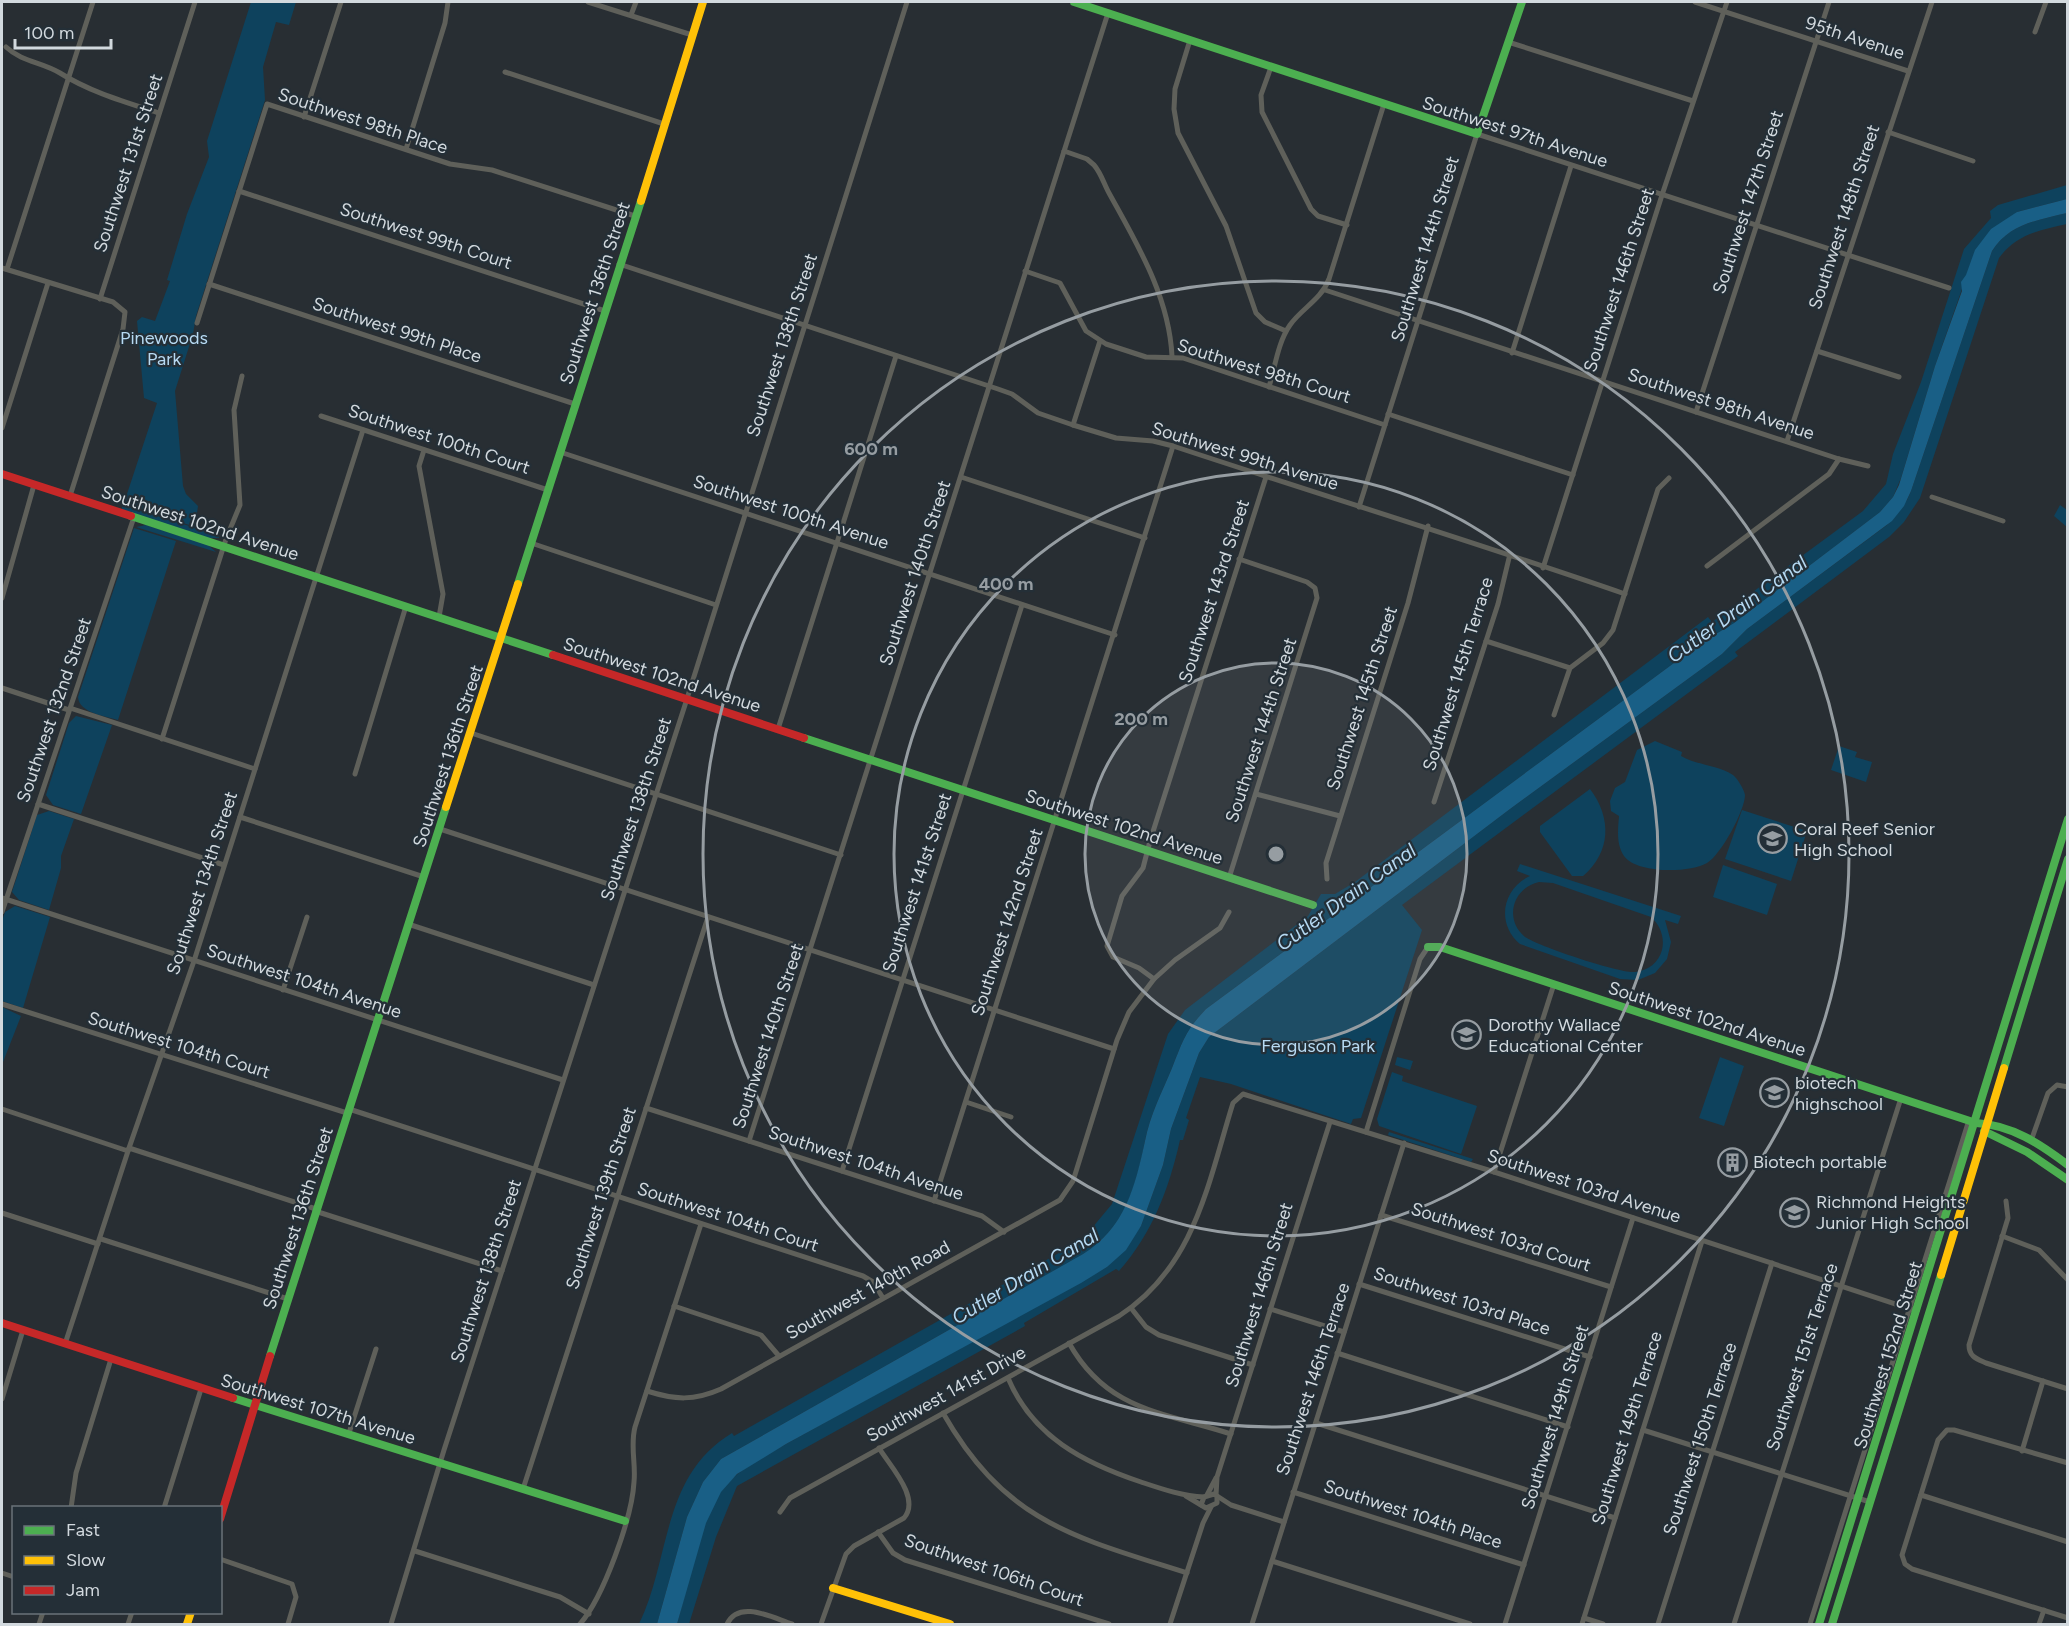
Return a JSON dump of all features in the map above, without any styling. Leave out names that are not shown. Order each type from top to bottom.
[{"type":"street","points":[[70,496],[125,322],[123,308],[4,269],[93,2]]},
{"type":"street","name":"Southwest 131st Street","points":[[100,299],[195,2]]},
{"type":"street","points":[[304,117],[341,2]]},
{"type":"street","points":[[406,149],[444,28],[448,2]]},
{"type":"street","points":[[588,2],[692,35]]},
{"type":"street","points":[[631,15],[636,2]]},
{"type":"street","name":"Southwest 136th Street","points":[[222,1513],[316,1210],[502,638],[703,2]]},
{"type":"street","name":"Southwest 138th Street","points":[[391,1624],[415,1551],[440,1462],[626,890],[907,2]]},
{"type":"street","name":"Southwest 97th Avenue","points":[[1074,2],[1949,288]]},
{"type":"street","name":"Southwest 144th Street","points":[[1359,507],[1477,134],[1522,2]]},
{"type":"street","name":"95th Avenue","points":[[1695,2],[1908,71]]},
{"type":"street","name":"Southwest 146th Street","points":[[1543,568],[1662,195],[1727,2]]},
{"type":"street","name":"Southwest 147th Street","points":[[1696,412],[1829,2]]},
{"type":"street","name":"Southwest 148th Street","points":[[1787,441],[1887,132],[1932,2]]},
{"type":"street","points":[[2035,32],[2046,2]]},
{"type":"street","name":"Southwest 140th Street","points":[[749,1141],[1108,13]]},
{"type":"street","points":[[1190,39],[1175,89],[1174,109],[1178,133],[1226,226],[1256,313],[1265,322],[1286,332]]},
{"type":"street","points":[[1508,42],[1693,101]]},
{"type":"street","points":[[6,47],[17,58],[59,73],[67,80],[159,113]]},
{"type":"street","points":[[1271,67],[1260,99],[1262,112],[1311,209],[1318,216],[1347,225]]},
{"type":"street","points":[[505,72],[664,124]]},
{"type":"street","name":"Southwest 98th Place","points":[[197,323],[267,104],[457,166],[492,170],[635,216]]},
{"type":"street","points":[[1269,387],[1286,332],[1325,290],[1384,104]]},
{"type":"street","points":[[1887,132],[1973,160]]},
{"type":"street","points":[[1064,151],[1087,159],[1094,165],[1130,230],[1159,295],[1172,356]]},
{"type":"street","points":[[1512,353],[1571,165]]},
{"type":"street","name":"Southwest 99th Court","points":[[239,191],[605,311]]},
{"type":"street","name":"Southwest 99th Avenue","points":[[620,264],[1012,394],[1038,413],[1073,425],[1116,438],[1153,441],[1173,446],[1359,507],[1428,526],[1510,554],[1543,568],[1625,594]]},
{"type":"street","name":"Southwest 98th Court","points":[[1025,271],[1060,284],[1086,331],[1100,341],[1141,356],[1172,356],[1385,425]]},
{"type":"street","points":[[2,428],[48,282]]},
{"type":"street","name":"Southwest 99th Place","points":[[209,284],[575,404]]},
{"type":"street","name":"Southwest 98th Avenue","points":[[1325,290],[1839,459],[1868,466]]},
{"type":"street","points":[[1073,425],[1100,341]]},
{"type":"street","points":[[1817,351],[1899,377]]},
{"type":"street","points":[[778,729],[896,356]]},
{"type":"street","points":[[162,739],[240,500],[234,410],[242,376]]},
{"type":"street","points":[[1388,414],[1573,475]]},
{"type":"street","name":"Southwest 100th Court","points":[[321,416],[548,490]]},
{"type":"street","name":"Southwest 134th Street","points":[[66,1344],[128,1149],[194,961],[363,430]]},
{"type":"street","name":"Southwest 142nd Street","points":[[934,1201],[1173,446]]},
{"type":"street","points":[[424,450],[419,466],[443,594],[438,616]]},
{"type":"street","name":"Southwest 100th Avenue","points":[[560,452],[1114,634]]},
{"type":"street","points":[[1707,566],[1830,474],[1839,459]]},
{"type":"street","name":"Southwest 102nd Avenue","points":[[2,474],[1313,905]]},
{"type":"street","points":[[961,477],[1145,538]]},
{"type":"street","name":"Southwest 143rd Street","points":[[1154,979],[1139,968],[1114,958],[1108,950],[1108,940],[1122,896],[1142,870],[1266,477]]},
{"type":"street","points":[[1554,715],[1570,668],[1609,636],[1625,594],[1658,489],[1669,478]]},
{"type":"street","points":[[2,598],[34,485]]},
{"type":"street","points":[[1932,497],[2003,521]]},
{"type":"street","name":"Southwest 132nd Street","points":[[2,912],[3,899],[38,804],[134,517]]},
{"type":"street","name":"Southwest 145th Street","points":[[1327,879],[1326,863],[1408,603],[1428,526]]},
{"type":"street","points":[[531,543],[716,605]]},
{"type":"street","name":"Southwest 145th Terrace","points":[[1434,802],[1498,604],[1510,554]]},
{"type":"street","name":"Southwest 144th Street","points":[[1229,878],[1316,605],[1317,592],[1304,580],[1239,559]]},
{"type":"street","name":"Southwest 141st Street","points":[[842,1171],[1022,605]]},
{"type":"street","points":[[355,774],[406,606]]},
{"type":"street","points":[[1486,641],[1570,668]]},
{"type":"street","points":[[2,688],[255,769]]},
{"type":"street","points":[[471,733],[841,855]]},
{"type":"street","points":[[1256,794],[1340,816]]},
{"type":"street","points":[[38,804],[224,865]]},
{"type":"street","points":[[240,817],[424,877]]},
{"type":"street","name":"Southwest 152nd Street","points":[[1819,1624],[1854,1497],[2067,819]]},
{"type":"street","points":[[440,829],[1114,1049]]},
{"type":"street","name":"Southwest 152nd Street","points":[[1832,1624],[1986,1133],[2023,1000],[2067,859]]},
{"type":"street","name":"Southwest 104th Avenue","points":[[3,899],[563,1080]]},
{"type":"street","points":[[1004,1232],[1054,1204],[1068,1190],[1114,1049],[1129,1012],[1154,979],[1175,960],[1220,928],[1229,912]]},
{"type":"street","points":[[283,990],[308,917]]},
{"type":"street","name":"Southwest 139th Street","points":[[523,1489],[708,917]]},
{"type":"street","points":[[408,924],[594,985]]},
{"type":"street","name":"Southwest 102nd Avenue","points":[[1428,947],[1440,946],[1972,1122]]},
{"type":"street","points":[[1366,1132],[1420,959],[1428,947]]},
{"type":"street","points":[[1494,1172],[1554,984]]},
{"type":"street","name":"Southwest 104th Court","points":[[2,1004],[160,1055],[535,1169],[867,1277],[883,1298]]},
{"type":"street","points":[[2031,1141],[2047,1096],[2053,1087],[2067,1087]]},
{"type":"street","name":"Southwest 103rd Avenue","points":[[1131,1308],[1162,1280],[1184,1247],[1195,1224],[1233,1103],[1240,1095],[1248,1095],[1494,1172],[1913,1310]]},
{"type":"street","name":"Southwest 151st Terrace","points":[[1734,1624],[1900,1098]]},
{"type":"street","points":[[966,1102],[1011,1117]]},
{"type":"street","name":"Southwest 104th Avenue","points":[[646,1108],[982,1216],[1004,1232]]},
{"type":"street","points":[[2,1109],[502,1271]]},
{"type":"street","name":"Southwest 146th Street","points":[[1202,1506],[1217,1477],[1330,1122]]},
{"type":"street","points":[[1972,1122],[1989,1122],[2031,1141],[2067,1165]]},
{"type":"street","points":[[1972,1122],[1986,1133],[2026,1152],[2067,1180]]},
{"type":"street","name":"Southwest 146th Terrace","points":[[1252,1624],[1404,1143]]},
{"type":"street","points":[[2006,1201],[2008,1218],[1971,1336],[1969,1352],[1979,1360],[2067,1389]]},
{"type":"street","points":[[2,1213],[288,1299]]},
{"type":"street","name":"Southwest 103rd Court","points":[[1381,1215],[1611,1287]]},
{"type":"street","name":"Southwest 149th Street","points":[[1505,1624],[1633,1218]]},
{"type":"street","points":[[580,1624],[589,1614],[603,1590],[625,1521],[634,1483],[633,1435],[701,1224]]},
{"type":"street","name":"Southwest 140th Road","points":[[647,1391],[670,1398],[692,1399],[721,1389],[1004,1232]]},
{"type":"street","points":[[2002,1236],[2039,1250],[2067,1280]]},
{"type":"street","name":"Southwest 149th Terrace","points":[[1583,1621],[1702,1240]]},
{"type":"street","name":"Southwest 150th Terrace","points":[[1658,1624],[1772,1263]]},
{"type":"street","name":"Southwest 103rd Place","points":[[1359,1284],[1590,1357]]},
{"type":"street","points":[[674,1306],[761,1335],[779,1356]]},
{"type":"street","points":[[1131,1308],[1149,1330],[1159,1335],[1253,1365]]},
{"type":"street","name":"Southwest 141st Drive","points":[[780,1512],[790,1498],[1131,1308]]},
{"type":"street","points":[[1270,1309],[1344,1332]]},
{"type":"street","points":[[1913,1310],[1929,1315]]},
{"type":"street","name":"Southwest 107th Avenue","points":[[2,1323],[201,1389],[349,1433],[625,1521]]},
{"type":"street","points":[[2,1399],[22,1330]]},
{"type":"street","points":[[1070,1343],[1092,1377],[1116,1396],[1231,1434]]},
{"type":"street","points":[[349,1433],[376,1349]]},
{"type":"street","points":[[1337,1353],[1568,1427]]},
{"type":"street","points":[[71,1506],[76,1473],[111,1359]]},
{"type":"street","points":[[1008,1378],[1036,1423],[1066,1450],[1100,1468],[1185,1496],[1202,1506],[1232,1505]]},
{"type":"street","points":[[2022,1451],[2043,1381]]},
{"type":"street","points":[[165,1506],[201,1389]]},
{"type":"street","points":[[943,1413],[981,1470],[1017,1504],[1080,1539],[1187,1573]]},
{"type":"street","points":[[1316,1423],[1615,1518]]},
{"type":"street","points":[[1643,1430],[1870,1502]]},
{"type":"street","points":[[2067,1463],[1954,1430],[1947,1430],[1939,1438],[1904,1546],[1904,1562],[1915,1570],[2067,1618]]},
{"type":"street","points":[[821,1624],[846,1554],[878,1532],[904,1518],[909,1510],[907,1494],[879,1448]]},
{"type":"street","name":"Southwest 146th Street","points":[[1213,1506],[1217,1495],[1217,1477]]},
{"type":"street","name":"Southwest 104th Place","points":[[1293,1492],[1524,1565]]},
{"type":"street","points":[[1185,1496],[1217,1495],[1232,1505],[1284,1522]]},
{"type":"street","points":[[1921,1496],[2067,1542]]},
{"type":"street","points":[[1810,1624],[1854,1497]]},
{"type":"street","points":[[1202,1506],[1203,1523]]},
{"type":"street","points":[[1170,1624],[1203,1523],[1213,1506]]},
{"type":"street","name":"Southwest 106th Court","points":[[878,1532],[891,1551],[901,1558],[1109,1624]]},
{"type":"street","points":[[415,1551],[560,1597],[589,1614]]},
{"type":"street","points":[[222,1559],[285,1579],[295,1588],[296,1600],[288,1624]]},
{"type":"street","points":[[1272,1561],[1470,1624]]},
{"type":"street","points":[[833,1587],[950,1624]]},
{"type":"street","points":[[2039,1624],[2043,1610]]},
{"type":"street","points":[[727,1624],[733,1615],[749,1611],[792,1624]]},
{"type":"street","points":[[1583,1621],[1603,1624]]},
{"type":"green space","name":"Pinewoods Park","points":[[251,2],[296,2],[289,25],[276,22],[263,67],[265,100],[196,316],[193,334],[175,391],[183,486],[186,494],[198,506],[195,527],[124,503],[157,403],[144,398],[137,321],[142,317],[155,321],[170,281],[167,280],[187,214],[209,157],[207,141]]},
{"type":"green space","points":[[2067,185],[2067,199],[2017,212],[1969,269],[1935,366],[1901,478],[1893,497],[1880,512],[1734,623],[1701,643],[1206,1009],[1193,1024],[1182,1043],[1147,1131],[1133,1190],[1119,1219],[1109,1232],[1083,1254],[721,1459],[703,1482],[687,1517],[657,1624],[639,1624],[649,1599],[680,1495],[692,1472],[709,1451],[732,1433],[734,1436],[1082,1240],[1112,1204],[1168,1034],[1185,1010],[1308,916],[1321,894],[1335,894],[1355,882],[1708,617],[1712,622],[1863,511],[1886,484],[1893,454],[1921,382],[1964,249],[1991,218],[1990,211],[1998,205]]},
{"type":"green space","name":"Ferguson Park","points":[[2067,213],[2067,224],[2021,238],[1999,258],[1920,498],[1904,522],[1889,537],[1735,652],[1738,656],[1402,905],[1422,930],[1361,1118],[1353,1119],[1351,1124],[1231,1084],[1200,1077],[1186,1118],[1189,1120],[1183,1140],[1180,1140],[1158,1210],[1141,1242],[1119,1271],[1116,1269],[1024,1323],[1025,1326],[737,1486],[716,1537],[689,1624],[677,1624],[696,1552],[709,1514],[716,1498],[739,1473],[770,1453],[1107,1267],[1141,1226],[1163,1165],[1171,1129],[1199,1053],[1209,1037],[1510,809],[1722,654],[1747,629],[1887,525],[1907,500],[1911,491],[1992,251],[1999,242],[2016,229],[2035,221]]},
{"type":"green space","points":[[122,505],[218,535],[219,538],[208,538],[122,510]]},
{"type":"green space","points":[[2060,505],[2067,510],[2067,527],[2054,516]]},
{"type":"green space","points":[[146,525],[208,545],[216,552],[136,527]]},
{"type":"green space","points":[[134,528],[176,541],[118,720],[88,710],[79,702],[78,697]]},
{"type":"green space","points":[[76,716],[112,725],[81,814],[53,805],[46,795],[69,723]]},
{"type":"green space","points":[[1655,741],[1682,752],[1681,756],[1687,759],[1733,775],[1745,795],[1741,811],[1731,832],[1719,851],[1707,863],[1689,869],[1651,869],[1631,862],[1624,856],[1620,847],[1619,816],[1611,811],[1610,801],[1615,788],[1625,782],[1637,750]]},
{"type":"green space","points":[[1839,746],[1857,752],[1855,757],[1872,762],[1866,782],[1831,770]]},
{"type":"green space","points":[[1590,789],[1602,811],[1605,823],[1603,846],[1592,867],[1583,876],[1572,876],[1540,832],[1540,826]]},
{"type":"green space","points":[[1742,810],[1807,831],[1791,881],[1725,859]]},
{"type":"green space","points":[[49,811],[74,819],[61,856],[61,868],[49,910],[19,900],[12,892],[37,815]]},
{"type":"green space","points":[[1520,864],[1681,916],[1678,924],[1665,920],[1671,942],[1667,959],[1655,973],[1638,980],[1620,979],[1520,944],[1512,936],[1505,917],[1508,898],[1513,889],[1530,876],[1517,871]],"holes":[[[1539,882],[1553,883],[1651,917],[1662,936],[1663,945],[1658,958],[1644,970],[1635,972],[1614,969],[1546,947],[1525,937],[1518,930],[1513,914],[1517,898],[1530,885]]]},
{"type":"green space","points":[[1723,865],[1777,884],[1767,915],[1713,897]]},
{"type":"green space","points":[[15,906],[50,917],[23,1008],[2,1001],[2,921],[5,912]]},
{"type":"green space","points":[[2,1007],[21,1016],[3,1062],[2,1061]]},
{"type":"green space","points":[[1397,1057],[1413,1061],[1410,1070],[1395,1065]]},
{"type":"green space","points":[[1720,1057],[1744,1066],[1724,1126],[1699,1118]]},
{"type":"green space","points":[[1392,1072],[1403,1076],[1402,1081],[1477,1106],[1461,1154],[1379,1126],[1377,1119]]},
{"type":"green space","points":[[1389,1132],[1473,1159],[1471,1162],[1388,1135]]},
{"type":"shaded area","points":[[2067,199],[2067,213],[2025,224],[2007,235],[1992,251],[1911,491],[1904,506],[1892,521],[1747,629],[1722,654],[1510,809],[1209,1037],[1199,1053],[1171,1129],[1163,1165],[1141,1226],[1126,1250],[1107,1267],[1081,1283],[786,1444],[737,1474],[721,1492],[706,1523],[677,1624],[657,1624],[687,1517],[703,1482],[721,1459],[1083,1254],[1109,1232],[1126,1205],[1132,1190],[1150,1122],[1182,1043],[1193,1024],[1206,1009],[1701,643],[1734,623],[1880,512],[1893,497],[1899,485],[1935,366],[1962,291],[1961,282],[1975,250],[1991,229],[2017,212]]},
{"type":"traffic: fast","points":[[1074,2],[1477,134],[1522,2]]},
{"type":"traffic: fast","points":[[518,584],[641,201]]},
{"type":"traffic: fast","points":[[131,516],[553,655]]},
{"type":"traffic: fast","points":[[804,738],[1313,905]]},
{"type":"traffic: fast","points":[[270,1356],[446,807]]},
{"type":"traffic: fast","points":[[1819,1624],[2068,819]]},
{"type":"traffic: fast","points":[[2004,1068],[2068,859]]},
{"type":"traffic: fast","points":[[1428,947],[1440,947],[1976,1123],[2002,1127],[2036,1143],[2068,1165]]},
{"type":"traffic: fast","points":[[1984,1131],[2027,1152],[2068,1180]]},
{"type":"traffic: fast","points":[[1832,1624],[1941,1275]]},
{"type":"traffic: fast","points":[[233,1398],[625,1521]]},
{"type":"traffic: slow","points":[[641,201],[703,2]]},
{"type":"traffic: slow","points":[[446,807],[518,584]]},
{"type":"traffic: slow","points":[[1941,1275],[2004,1068]]},
{"type":"traffic: slow","points":[[833,1588],[950,1624]]},
{"type":"traffic: slow","points":[[187,1624],[190,1614]]},
{"type":"traffic: jam","points":[[2,474],[131,516]]},
{"type":"traffic: jam","points":[[553,655],[804,738]]},
{"type":"traffic: jam","points":[[2,1323],[233,1398]]},
{"type":"traffic: jam","points":[[222,1512],[270,1356]]},
{"type":"place","name":"Coral Reef Senior High School","points":[[1773,839]]},
{"type":"place","name":"Dorothy Wallace Educational Center","points":[[1467,1035]]},
{"type":"place","name":"biotech highschool","points":[[1774,1093]]},
{"type":"place","name":"Biotech portable","points":[[1732,1162]]},
{"type":"place","name":"Richmond Heights Junior High School","points":[[1795,1212]]},
{"type":"water label","name":"Cutler Drain Canal","points":[[1737,609]]},
{"type":"water label","name":"Cutler Drain Canal","points":[[1346,897]]},
{"type":"water label","name":"Cutler Drain Canal","points":[[1025,1276]]}]
